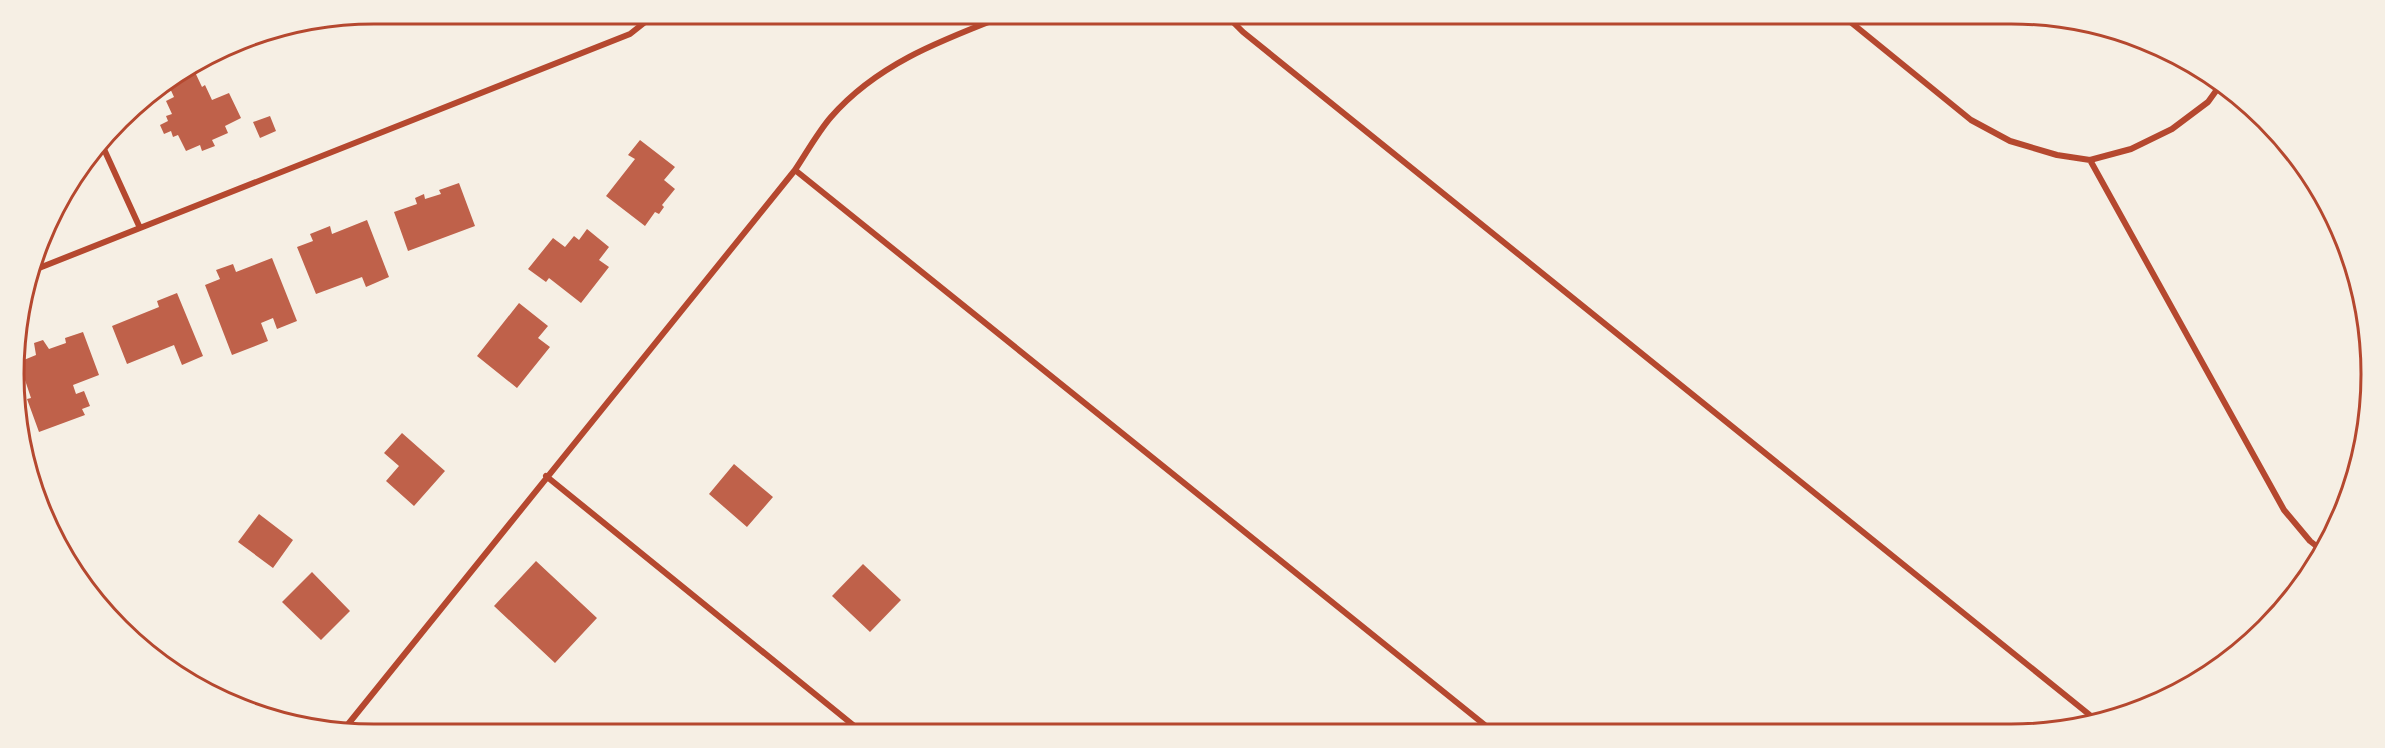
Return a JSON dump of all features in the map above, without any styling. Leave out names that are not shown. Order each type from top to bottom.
[{"type":"street","points":[[41,267],[630,33],[642,24]]},
{"type":"street","points":[[349,723],[795,170],[831,117],[872,78],[915,53],[985,24]]},
{"type":"street","points":[[1235,24],[2089,715]]},
{"type":"street","points":[[1853,24],[1971,120],[2010,141],[2057,155],[2090,160],[2131,149],[2172,129],[2208,102],[2216,91]]},
{"type":"street","points":[[105,151],[140,228]]},
{"type":"street","points":[[2090,160],[2284,510],[2316,546]]},
{"type":"street","points":[[795,170],[1484,724]]},
{"type":"street","points":[[546,476],[852,724]]},
{"type":"building","points":[[196,73],[202,87],[205,85],[212,100],[229,93],[241,118],[225,126],[228,133],[212,140],[215,146],[202,151],[200,145],[186,151],[178,135],[173,137],[171,131],[164,134],[160,125],[168,121],[166,116],[172,114],[166,101],[174,97],[171,89]]},
{"type":"building","points":[[270,116],[276,131],[260,138],[253,122]]},
{"type":"building","points":[[640,140],[675,167],[664,180],[675,189],[662,205],[664,207],[659,214],[655,212],[645,226],[606,196],[635,159],[628,155]]},
{"type":"building","points":[[459,183],[475,226],[408,251],[394,212],[417,204],[415,198],[424,194],[425,199],[441,194],[439,190]]},
{"type":"building","points":[[367,220],[389,277],[366,287],[362,277],[316,294],[297,247],[313,241],[310,234],[330,226],[332,234]]},
{"type":"building","points":[[587,229],[609,247],[599,260],[609,267],[581,303],[549,278],[546,282],[528,269],[553,238],[565,247],[574,236],[579,240]]},
{"type":"building","points":[[272,258],[297,321],[277,329],[273,318],[261,323],[268,341],[232,355],[205,285],[220,279],[216,270],[233,264],[236,272]]},
{"type":"building","points":[[177,293],[203,356],[182,365],[174,345],[127,364],[112,326],[159,307],[157,301]]},
{"type":"building","points":[[519,303],[548,326],[538,338],[550,347],[517,388],[477,356]]},
{"type":"building","points":[[83,332],[99,375],[73,385],[76,394],[84,391],[90,406],[82,409],[85,415],[39,432],[27,399],[31,398],[24,377],[25,360],[36,355],[34,343],[43,340],[49,349],[66,343],[65,338]]},
{"type":"building","points":[[402,433],[445,471],[414,506],[386,481],[399,466],[384,453]]},
{"type":"building","points":[[734,464],[773,497],[747,527],[709,494]]},
{"type":"building","points":[[259,514],[293,540],[273,568],[238,542]]},
{"type":"building","points":[[536,561],[597,618],[555,663],[494,606]]},
{"type":"building","points":[[863,564],[901,600],[870,632],[832,596]]},
{"type":"building","points":[[312,572],[350,611],[321,640],[282,602]]}]
